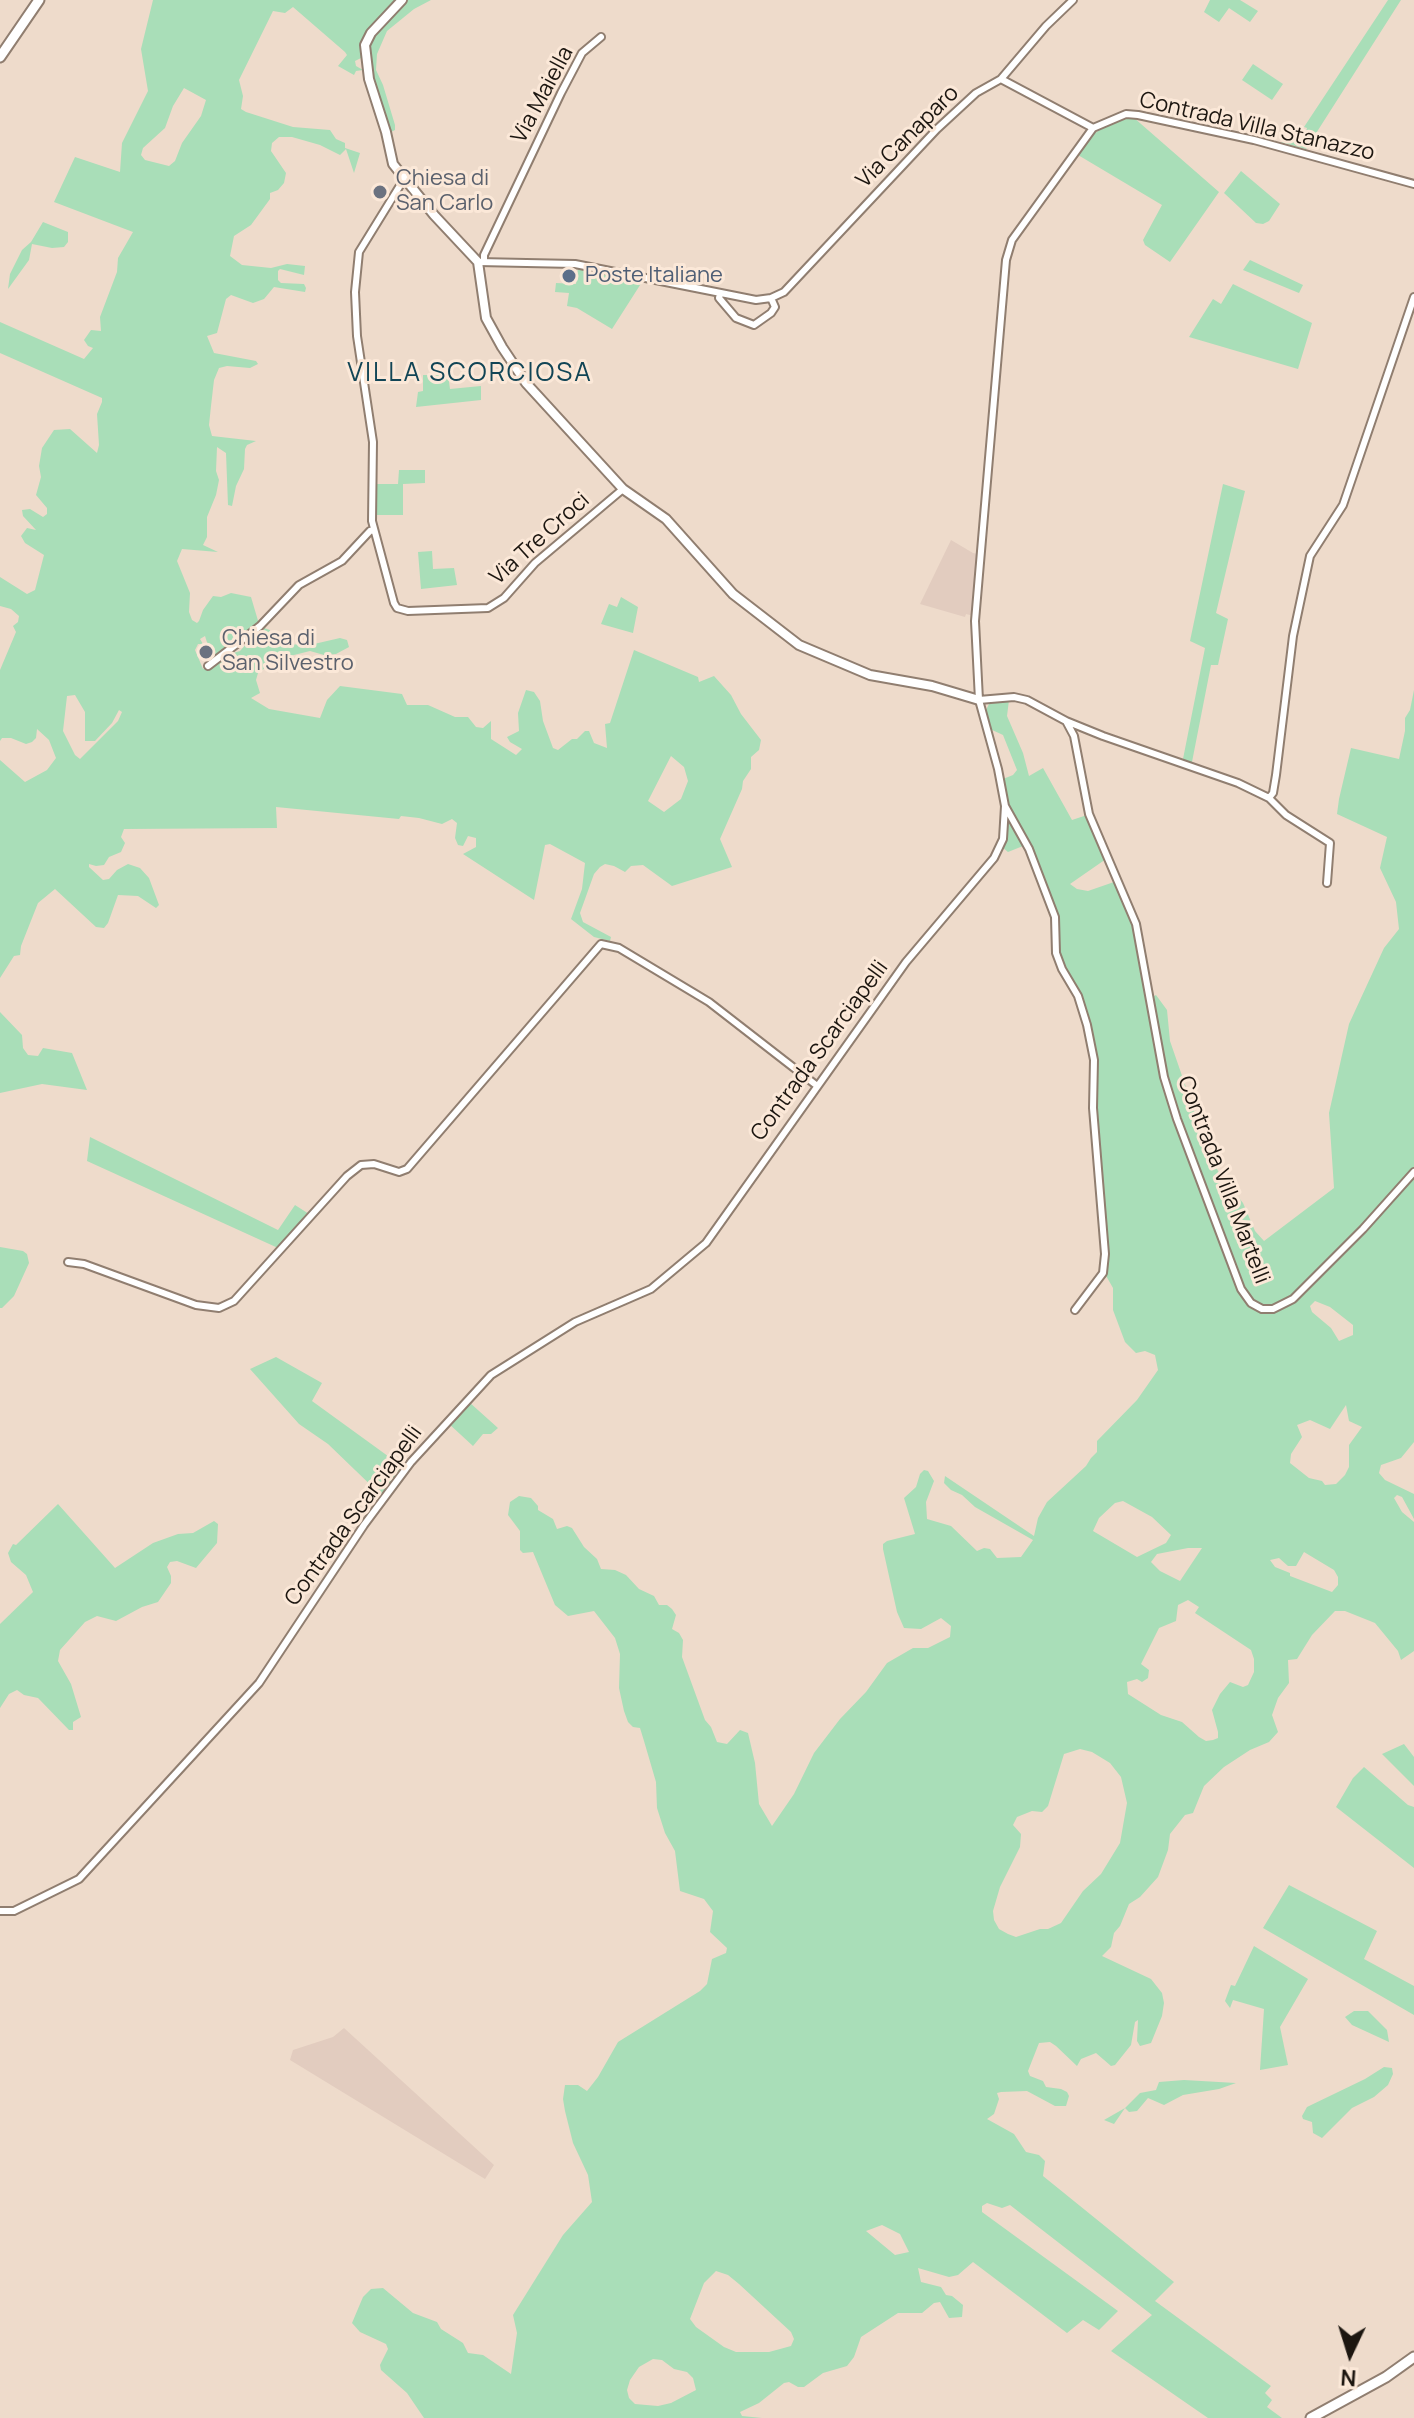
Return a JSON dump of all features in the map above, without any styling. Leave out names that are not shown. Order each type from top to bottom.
[{"type":"main road","points":[[0,57],[39,0]]},
{"type":"main road","points":[[1311,2418],[1386,2377],[1414,2357]]},
{"type":"street","points":[[402,0],[371,33],[365,45],[369,79],[393,164],[481,262],[486,318],[502,347],[548,408],[623,489],[666,519],[733,594],[799,645],[870,675],[932,686],[979,700],[1014,697],[1027,700],[1066,721],[1169,761],[1238,783],[1269,798],[1286,815],[1330,843],[1327,883]]},
{"type":"street","name":"Via Canaparo","points":[[720,293],[719,298],[736,318],[754,325],[771,313],[775,307],[771,298],[784,292],[937,129],[976,93],[1001,79],[1046,26],[1073,0]]},
{"type":"street","name":"Via Maiella","points":[[481,262],[582,53],[601,37]]},
{"type":"street","points":[[1001,79],[1093,128],[1012,240],[1006,260],[975,621],[979,700],[1005,806],[1029,849],[1055,917],[1056,953],[1078,996],[1094,1060],[1093,1108],[1105,1254],[1103,1273],[1075,1310]]},
{"type":"street","name":"Contrada Villa Stanazzo","points":[[1093,128],[1117,117],[1138,115],[1312,154],[1414,184]]},
{"type":"street","name":"Via Tre Croci","points":[[404,179],[359,252],[355,269],[357,336],[373,442],[372,517],[391,599],[397,608],[408,611],[488,608],[504,598],[535,563],[623,489]]},
{"type":"street","points":[[481,262],[575,264],[756,300],[771,298]]},
{"type":"street","points":[[1269,798],[1275,787],[1293,636],[1310,556],[1343,505],[1414,297]]},
{"type":"street","points":[[208,666],[260,626],[299,585],[342,561],[374,530]]},
{"type":"street","name":"Contrada Villa Martelli","points":[[1066,721],[1074,736],[1089,814],[1136,924],[1164,1077],[1177,1119],[1241,1289],[1251,1303],[1262,1309],[1273,1309],[1293,1299],[1414,1172]]},
{"type":"street","name":"Contrada Scarciapelli","points":[[0,1911],[14,1911],[79,1879],[259,1683],[364,1525],[434,1435],[491,1375],[575,1322],[651,1289],[706,1243],[906,962],[994,858],[1003,839],[1005,806]]},
{"type":"street","points":[[68,1262],[84,1264],[196,1305],[219,1308],[234,1301],[361,1165],[374,1164],[399,1172],[407,1169],[589,954],[601,944],[619,948],[709,1002],[816,1085]]},
{"type":"shaded area","points":[[951,540],[978,554],[974,616],[966,614],[965,617],[920,604]]},
{"type":"shaded area","points":[[344,2028],[494,2165],[485,2179],[290,2060],[293,2050],[333,2037]]},
{"type":"green space","points":[[153,0],[397,0],[363,46],[361,58],[355,61],[356,66],[363,70],[356,71],[354,75],[338,66],[347,55],[345,52],[293,7],[285,13],[273,11],[239,80],[243,96],[241,109],[293,127],[330,130],[336,139],[345,143],[345,148],[360,153],[354,173],[346,149],[340,155],[320,145],[292,137],[279,137],[272,143],[271,151],[286,173],[284,183],[270,193],[270,199],[251,225],[234,236],[230,256],[242,265],[271,268],[287,264],[305,266],[304,275],[280,269],[278,280],[281,283],[304,284],[306,288],[305,292],[274,287],[264,299],[253,303],[231,295],[226,299],[217,333],[207,336],[214,353],[256,361],[258,364],[250,368],[219,368],[214,380],[209,425],[212,436],[256,441],[245,449],[244,469],[232,506],[228,505],[226,453],[217,447],[216,471],[219,480],[207,517],[207,537],[203,545],[218,552],[182,549],[177,561],[190,593],[189,612],[192,620],[199,621],[213,596],[231,593],[251,597],[259,624],[212,658],[205,636],[200,639],[203,644],[198,644],[195,650],[203,669],[227,660],[230,654],[240,651],[247,643],[260,644],[264,628],[270,630],[270,642],[274,645],[314,644],[340,638],[347,640],[349,647],[336,654],[310,651],[278,659],[258,673],[256,680],[260,693],[251,698],[269,709],[320,718],[327,700],[340,686],[402,694],[407,705],[428,705],[455,717],[468,717],[476,727],[483,728],[491,721],[491,739],[516,755],[522,749],[507,737],[519,731],[518,713],[526,690],[534,692],[540,701],[543,721],[553,748],[558,750],[589,731],[594,743],[607,748],[605,724],[610,723],[634,650],[698,677],[699,682],[714,676],[731,695],[761,740],[759,750],[751,757],[751,769],[743,781],[720,839],[732,867],[672,886],[643,865],[631,866],[625,872],[605,864],[600,867],[594,874],[580,913],[583,922],[611,937],[610,941],[594,937],[571,919],[582,889],[585,863],[550,844],[545,845],[534,900],[463,854],[476,847],[476,838],[468,836],[463,846],[458,845],[455,838],[457,823],[452,819],[442,824],[401,816],[399,819],[276,807],[277,828],[124,829],[121,837],[125,843],[121,852],[109,857],[104,865],[89,864],[89,867],[103,880],[128,864],[140,868],[149,878],[159,905],[156,908],[138,896],[118,895],[108,923],[104,928],[96,927],[55,889],[38,903],[20,955],[14,956],[0,978],[0,760],[25,782],[47,770],[56,758],[49,740],[37,729],[36,738],[26,744],[11,738],[0,741],[0,670],[16,632],[13,626],[19,616],[11,609],[0,606],[0,577],[27,594],[35,590],[44,555],[25,543],[21,536],[27,528],[36,530],[23,516],[22,510],[30,509],[43,517],[47,514],[47,508],[36,495],[41,477],[42,448],[54,430],[70,429],[97,453],[97,414],[102,398],[0,353],[0,322],[84,359],[93,348],[84,340],[91,330],[101,331],[100,317],[117,272],[118,258],[133,232],[54,202],[75,157],[120,172],[122,143],[148,91],[141,49]],"holes":[[[184,88],[206,100],[201,116],[169,166],[145,160],[141,155],[143,148],[165,128]],[[75,695],[85,712],[85,741],[95,741],[112,723],[119,710],[122,712],[118,721],[80,759],[63,731],[67,696]],[[671,756],[684,767],[688,781],[681,799],[664,812],[648,801]]]},
{"type":"green space","points":[[404,0],[431,0],[414,9],[387,31],[377,54],[376,70],[395,125],[395,130],[389,132],[369,66],[368,51],[370,41]]},
{"type":"green space","points":[[1210,0],[1240,0],[1258,11],[1250,22],[1229,8],[1219,22],[1204,12]]},
{"type":"green space","points":[[1388,0],[1401,0],[1306,149],[1280,142],[1303,142],[1307,128],[1304,127]]},
{"type":"green space","points":[[1253,64],[1283,84],[1272,100],[1242,80]]},
{"type":"green space","points":[[1133,117],[1219,192],[1170,262],[1145,245],[1143,240],[1162,205],[1078,155],[1094,134],[1106,125]]},
{"type":"green space","points":[[1241,171],[1280,204],[1269,221],[1263,224],[1256,223],[1224,193]]},
{"type":"green space","points":[[43,222],[68,232],[68,242],[64,247],[52,248],[32,244],[29,260],[8,289],[10,274],[22,250]]},
{"type":"green space","points":[[1250,260],[1303,285],[1299,293],[1243,270]]},
{"type":"green space","points":[[578,268],[642,282],[612,329],[577,308],[567,306],[569,293],[555,292],[556,283],[576,284]]},
{"type":"green space","points":[[1233,284],[1312,323],[1298,369],[1189,337],[1213,299],[1221,304]]},
{"type":"green space","points":[[423,375],[448,375],[450,389],[481,386],[481,400],[416,407],[418,392],[423,391]]},
{"type":"green space","points":[[399,470],[425,470],[425,483],[403,484],[403,515],[376,515],[375,484],[398,484]]},
{"type":"green space","points":[[1223,484],[1245,491],[1216,613],[1228,619],[1218,665],[1211,665],[1191,767],[1182,764],[1205,648],[1190,641]]},
{"type":"green space","points":[[432,551],[433,569],[454,568],[457,585],[421,589],[418,552]]},
{"type":"green space","points":[[621,597],[638,607],[633,633],[601,624],[609,604],[617,607]]},
{"type":"green space","points":[[1414,690],[1414,1442],[1401,1458],[1381,1465],[1379,1473],[1385,1480],[1414,1494],[1414,1519],[1402,1497],[1397,1495],[1394,1498],[1402,1512],[1414,1522],[1414,1651],[1401,1660],[1398,1651],[1375,1623],[1345,1611],[1335,1611],[1312,1635],[1297,1659],[1288,1660],[1289,1683],[1278,1698],[1272,1715],[1278,1732],[1269,1742],[1224,1767],[1204,1786],[1193,1813],[1185,1815],[1170,1834],[1158,1877],[1129,1904],[1114,1933],[1111,1947],[1102,1956],[1151,1979],[1162,1993],[1162,2016],[1151,2043],[1140,2046],[1137,2041],[1138,2020],[1131,2045],[1115,2065],[1111,2066],[1096,2053],[1081,2059],[1077,2066],[1050,2042],[1039,2043],[1028,2071],[1030,2076],[1043,2081],[1046,2087],[1067,2092],[1066,2106],[1055,2106],[1027,2091],[1001,2092],[997,2093],[999,2099],[994,2114],[987,2119],[1014,2134],[1026,2152],[1039,2155],[1045,2161],[1043,2176],[1174,2282],[1155,2301],[1271,2386],[1265,2393],[1272,2400],[1267,2407],[1282,2418],[1208,2418],[1111,2351],[1152,2315],[1010,2205],[1002,2208],[987,2203],[982,2206],[982,2212],[1118,2311],[1099,2330],[1083,2320],[1067,2333],[973,2262],[958,2275],[949,2277],[918,2268],[921,2282],[941,2287],[946,2295],[963,2305],[962,2317],[949,2318],[940,2302],[922,2313],[898,2313],[861,2337],[847,2366],[823,2373],[804,2387],[784,2383],[759,2403],[740,2412],[742,2416],[762,2418],[424,2418],[407,2393],[381,2370],[380,2365],[388,2349],[386,2344],[360,2332],[352,2323],[363,2297],[371,2289],[383,2288],[413,2313],[437,2322],[441,2329],[463,2343],[468,2353],[483,2355],[511,2374],[517,2333],[513,2315],[563,2235],[592,2202],[588,2175],[573,2143],[565,2111],[565,2085],[578,2085],[587,2091],[618,2042],[700,1991],[707,1984],[712,1959],[726,1953],[727,1948],[710,1932],[713,1911],[704,1899],[680,1891],[675,1851],[657,1808],[656,1782],[640,1728],[628,1722],[624,1711],[619,1688],[620,1654],[615,1638],[594,1611],[568,1616],[555,1605],[533,1552],[523,1553],[520,1550],[520,1531],[508,1515],[510,1502],[519,1496],[531,1498],[538,1510],[553,1519],[557,1529],[572,1528],[584,1547],[597,1559],[601,1569],[626,1575],[639,1589],[654,1596],[659,1605],[672,1609],[676,1615],[672,1629],[683,1640],[682,1657],[705,1720],[717,1742],[727,1744],[740,1730],[748,1733],[759,1804],[772,1826],[794,1794],[814,1753],[887,1663],[913,1648],[928,1648],[950,1637],[951,1626],[941,1618],[921,1629],[904,1628],[897,1612],[883,1549],[887,1541],[915,1534],[904,1498],[916,1487],[920,1474],[928,1471],[934,1481],[926,1502],[927,1519],[951,1526],[977,1551],[990,1549],[997,1558],[1021,1557],[1033,1540],[951,1490],[944,1483],[945,1476],[1034,1536],[1038,1518],[1047,1502],[1086,1466],[1097,1452],[1097,1441],[1137,1400],[1158,1370],[1155,1355],[1145,1351],[1136,1353],[1125,1342],[1113,1310],[1113,1288],[1105,1274],[1108,1257],[1096,1136],[1091,1037],[1058,951],[1056,916],[1028,844],[1008,852],[1002,847],[1007,831],[1003,779],[1017,770],[1003,735],[990,729],[986,721],[989,704],[1009,700],[1007,716],[1029,776],[1043,768],[1072,820],[1087,815],[1106,859],[1070,884],[1088,891],[1114,882],[1118,887],[1135,930],[1149,999],[1156,995],[1167,1010],[1170,1041],[1207,1148],[1218,1171],[1243,1203],[1255,1231],[1264,1241],[1334,1188],[1329,1113],[1349,1024],[1384,948],[1399,929],[1396,902],[1380,868],[1387,837],[1337,814],[1339,799],[1351,748],[1399,759],[1405,718]],"holes":[[[1315,1301],[1330,1307],[1353,1325],[1353,1335],[1339,1341],[1331,1328],[1312,1312],[1310,1306]],[[1346,1405],[1349,1421],[1362,1427],[1349,1445],[1349,1467],[1336,1484],[1325,1485],[1322,1481],[1309,1478],[1290,1463],[1291,1454],[1302,1437],[1297,1425],[1310,1420],[1330,1429]],[[1123,1501],[1152,1517],[1171,1535],[1166,1543],[1137,1557],[1093,1531],[1099,1518],[1115,1503]],[[1202,1548],[1180,1581],[1160,1571],[1151,1562],[1157,1554]],[[1304,1552],[1334,1570],[1338,1585],[1332,1592],[1290,1576],[1270,1560],[1279,1558],[1288,1566],[1296,1566]],[[1188,1600],[1199,1607],[1195,1613],[1251,1650],[1254,1659],[1254,1672],[1248,1685],[1243,1687],[1230,1682],[1220,1694],[1212,1710],[1218,1732],[1218,1738],[1213,1740],[1206,1741],[1182,1722],[1161,1715],[1128,1694],[1127,1682],[1137,1679],[1142,1682],[1148,1678],[1149,1670],[1141,1664],[1159,1628],[1176,1621],[1178,1605]],[[1080,1749],[1110,1763],[1121,1777],[1127,1803],[1120,1843],[1101,1874],[1083,1891],[1061,1923],[1016,1937],[999,1929],[993,1911],[1000,1887],[1020,1847],[1021,1834],[1013,1825],[1017,1817],[1032,1811],[1042,1812],[1048,1806],[1064,1754]],[[882,2225],[900,2234],[909,2252],[895,2255],[866,2231]],[[716,2271],[728,2275],[739,2284],[791,2332],[794,2339],[791,2346],[769,2352],[736,2352],[696,2327],[690,2319],[704,2283]],[[653,2359],[687,2372],[693,2378],[696,2390],[658,2406],[635,2404],[627,2390],[639,2367]]]},
{"type":"green space","points":[[0,1012],[22,1035],[23,1048],[28,1055],[38,1056],[43,1048],[72,1053],[87,1090],[42,1084],[0,1093]]},
{"type":"green space","points":[[90,1137],[278,1230],[295,1205],[309,1214],[278,1248],[87,1161]]},
{"type":"green space","points":[[0,1247],[23,1251],[29,1263],[14,1296],[2,1308],[0,1308]]},
{"type":"green space","points":[[276,1357],[322,1383],[312,1401],[403,1467],[382,1496],[328,1444],[299,1424],[250,1369]]},
{"type":"green space","points":[[469,1402],[498,1428],[491,1434],[483,1434],[473,1446],[448,1423]]},
{"type":"green space","points":[[58,1504],[115,1568],[153,1543],[178,1534],[193,1533],[214,1521],[218,1524],[217,1543],[196,1568],[177,1561],[170,1562],[167,1567],[171,1583],[158,1602],[116,1621],[97,1616],[85,1622],[60,1650],[58,1661],[71,1684],[81,1717],[73,1722],[73,1730],[69,1730],[38,1698],[17,1690],[9,1694],[0,1708],[0,1624],[33,1592],[26,1575],[11,1562],[8,1553],[13,1544],[16,1545]]},
{"type":"green space","points":[[1404,1744],[1414,1757],[1414,1786],[1382,1754]]},
{"type":"green space","points":[[1364,1767],[1414,1807],[1414,1868],[1336,1807],[1353,1778]]},
{"type":"green space","points":[[1289,1885],[1377,1931],[1364,1959],[1414,1986],[1414,2015],[1263,1928]]},
{"type":"green space","points":[[1254,1946],[1308,1979],[1280,2027],[1288,2065],[1260,2070],[1264,2009],[1233,2000],[1230,2008],[1225,2001]]},
{"type":"green space","points":[[1354,2011],[1368,2011],[1387,2030],[1389,2042],[1352,2025],[1345,2017]]},
{"type":"green space","points":[[1384,2067],[1392,2068],[1388,2085],[1374,2097],[1352,2108],[1322,2138],[1313,2133],[1312,2122],[1302,2116],[1307,2107]]},
{"type":"green space","points":[[1159,2082],[1236,2083],[1183,2095],[1164,2105],[1148,2098],[1137,2111],[1129,2112],[1125,2108],[1140,2093],[1156,2090]]},
{"type":"green space","points":[[1125,2108],[1114,2124],[1104,2120]]},
{"type":"place","name":"Chiesa di San Carlo","points":[[380,192]]},
{"type":"place","name":"Poste Italiane","points":[[569,276]]},
{"type":"place","name":"Chiesa di San Silvestro","points":[[206,652]]},
{"type":"district","name":"VILLA SCORCIOSA","points":[[470,374]]}]
